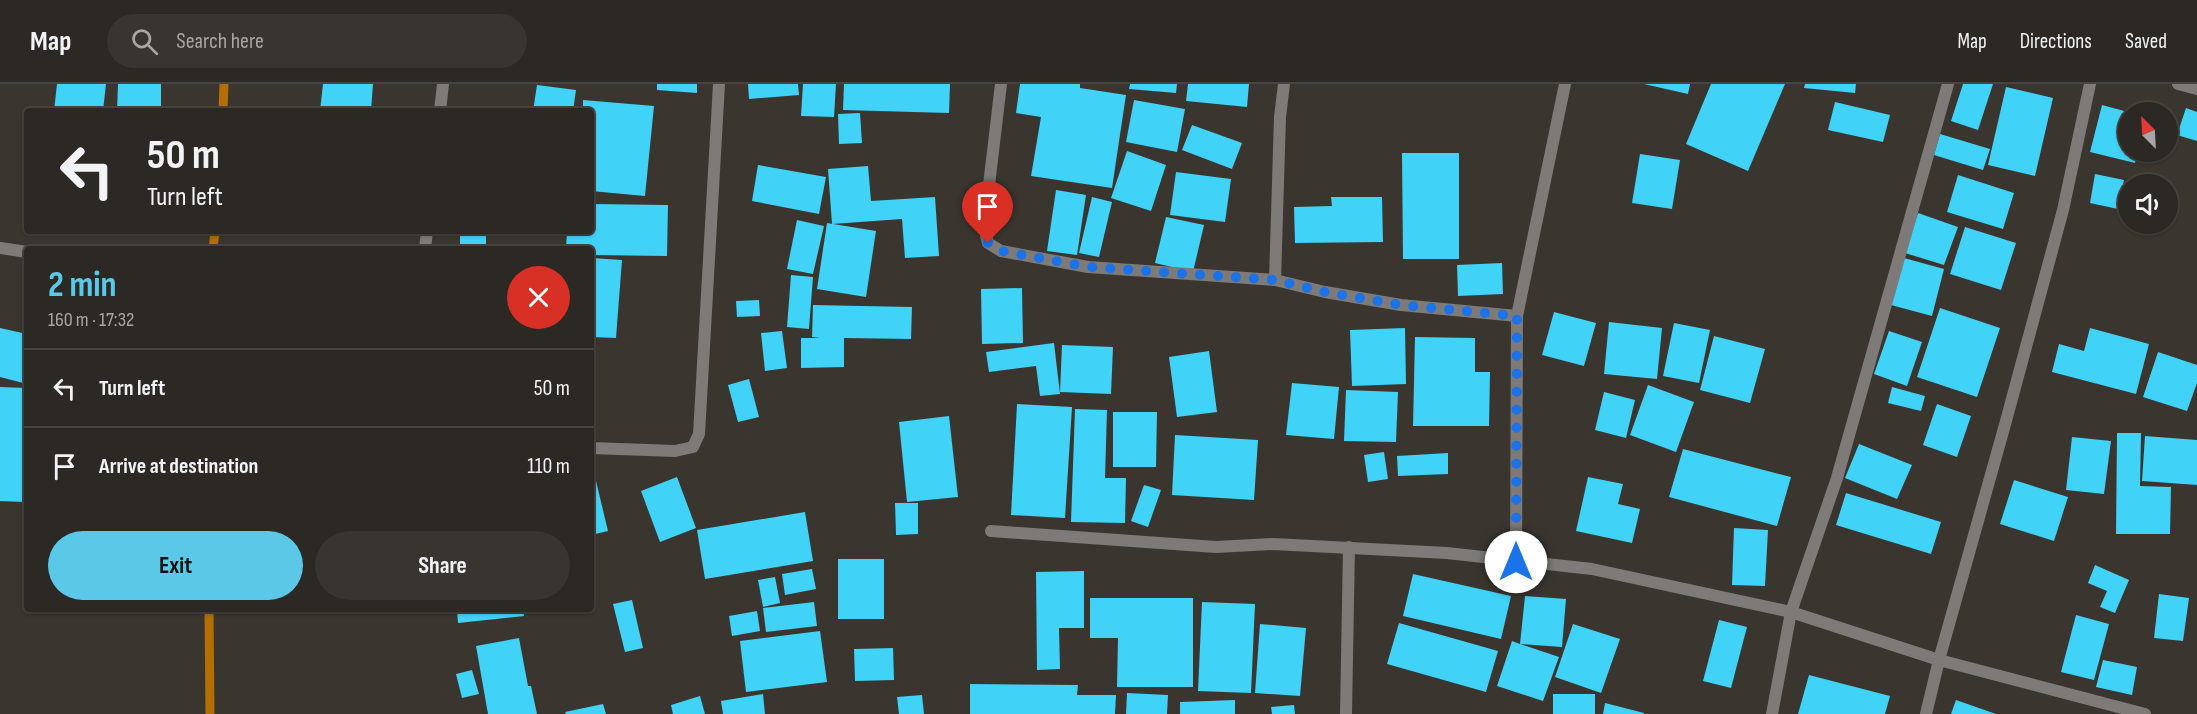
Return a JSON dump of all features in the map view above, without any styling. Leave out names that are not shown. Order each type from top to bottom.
[{"type":"street","points":[[440,108],[443,84]]},
{"type":"street","points":[[594,448],[675,451],[693,447],[699,434],[719,84]]},
{"type":"street","points":[[1001,84],[984,226],[988,243],[1001,251],[1088,267],[1275,280],[1325,292],[1401,305],[1517,316]]},
{"type":"street","points":[[1275,280],[1280,117],[1284,84]]},
{"type":"street","points":[[1516,562],[1517,316],[1565,84]]},
{"type":"street","points":[[1772,714],[1791,612],[1837,478],[1948,84]]},
{"type":"street","points":[[1926,714],[2060,221],[2090,84]]},
{"type":"street","points":[[2178,84],[2197,89]]},
{"type":"street","points":[[0,248],[24,252]]},
{"type":"street","points":[[991,531],[1216,547],[1273,544],[1447,553],[1592,569],[1791,612],[1939,660],[2145,714]]},
{"type":"street","points":[[1346,714],[1349,547]]},
{"type":"building","points":[[57,84],[106,84],[103,108],[54,108]]},
{"type":"building","points":[[118,84],[161,84],[161,108],[117,108]]},
{"type":"building","points":[[323,84],[373,84],[371,108],[320,108]]},
{"type":"building","points":[[657,84],[697,84],[697,93],[657,90]]},
{"type":"building","points":[[748,84],[798,84],[799,95],[749,99]]},
{"type":"building","points":[[803,84],[836,84],[834,117],[801,116]]},
{"type":"building","points":[[844,84],[950,84],[949,113],[843,110]]},
{"type":"building","points":[[1020,84],[1080,84],[1080,88],[1126,95],[1112,188],[1031,176],[1041,117],[1016,113]]},
{"type":"building","points":[[1130,84],[1177,84],[1176,93],[1129,89]]},
{"type":"building","points":[[1188,84],[1249,84],[1247,107],[1186,101]]},
{"type":"building","points":[[1644,84],[1690,84],[1688,94]]},
{"type":"building","points":[[1711,84],[1785,84],[1748,171],[1686,144]]},
{"type":"building","points":[[1805,84],[1856,84],[1855,93],[1804,88]]},
{"type":"building","points":[[1963,84],[1993,84],[1978,130],[1951,121]]},
{"type":"building","points":[[537,85],[576,90],[573,108],[533,108]]},
{"type":"building","points":[[2006,87],[2053,98],[2035,176],[1988,165]]},
{"type":"building","points":[[583,100],[654,106],[645,196],[594,191],[594,108],[583,108]]},
{"type":"building","points":[[1134,100],[1185,109],[1177,152],[1126,142]]},
{"type":"building","points":[[1835,102],[1890,115],[1883,142],[1828,130]]},
{"type":"building","points":[[2102,105],[2118,109],[2118,159],[2090,152]]},
{"type":"building","points":[[2186,108],[2197,112],[2197,141],[2178,135]]},
{"type":"building","points":[[860,113],[862,143],[839,144],[838,114]]},
{"type":"building","points":[[1192,125],[1242,143],[1232,169],[1182,150]]},
{"type":"building","points":[[1940,134],[1990,149],[1983,170],[1934,155]]},
{"type":"building","points":[[1127,151],[1166,165],[1151,211],[1111,198]]},
{"type":"building","points":[[1402,153],[1459,153],[1459,259],[1403,259]]},
{"type":"building","points":[[1640,154],[1680,160],[1672,209],[1632,203]]},
{"type":"building","points":[[758,165],[826,177],[819,214],[752,201]]},
{"type":"building","points":[[868,166],[871,201],[935,197],[939,256],[905,258],[902,219],[832,224],[828,169]]},
{"type":"building","points":[[1176,172],[1231,179],[1225,222],[1170,215]]},
{"type":"building","points":[[2095,174],[2118,179],[2118,209],[2090,203]]},
{"type":"building","points":[[1958,175],[2014,193],[2003,229],[1947,212]]},
{"type":"building","points":[[1056,190],[1086,195],[1077,255],[1047,251]]},
{"type":"building","points":[[1092,197],[1112,202],[1099,257],[1079,253]]},
{"type":"building","points":[[1331,197],[1382,197],[1383,242],[1295,243],[1294,207],[1332,206]]},
{"type":"building","points":[[594,204],[668,205],[667,256],[594,255],[594,246],[566,246],[567,234],[594,234]]},
{"type":"building","points":[[1918,213],[1958,227],[1944,265],[1905,253]]},
{"type":"building","points":[[1166,217],[1204,225],[1193,272],[1155,263]]},
{"type":"building","points":[[797,220],[824,226],[813,274],[787,269]]},
{"type":"building","points":[[827,223],[876,231],[866,297],[817,289]]},
{"type":"building","points":[[1965,227],[2016,243],[2001,290],[1950,274]]},
{"type":"building","points":[[460,234],[486,234],[486,246],[460,246]]},
{"type":"building","points":[[594,258],[622,260],[616,338],[594,337]]},
{"type":"building","points":[[1904,258],[1944,269],[1932,316],[1891,305]]},
{"type":"building","points":[[1502,263],[1503,294],[1458,296],[1457,265]]},
{"type":"building","points":[[791,275],[813,277],[809,329],[787,327]]},
{"type":"building","points":[[1022,288],[1023,343],[982,344],[981,289]]},
{"type":"building","points":[[759,300],[760,316],[737,317],[736,301]]},
{"type":"building","points":[[813,305],[912,307],[911,339],[844,338],[844,367],[801,368],[801,338],[820,338],[812,337]]},
{"type":"building","points":[[1940,308],[2000,328],[1977,397],[1917,377]]},
{"type":"building","points":[[1554,312],[1596,323],[1584,366],[1542,355]]},
{"type":"building","points":[[1609,322],[1662,328],[1657,379],[1604,374]]},
{"type":"building","points":[[1674,323],[1710,330],[1699,383],[1663,376]]},
{"type":"building","points":[[0,328],[24,333],[24,383],[0,377]]},
{"type":"building","points":[[1405,328],[1406,384],[1352,386],[1350,330]]},
{"type":"building","points":[[2090,328],[2149,344],[2136,394],[2052,372],[2059,344],[2084,351]]},
{"type":"building","points":[[782,331],[787,368],[765,371],[761,333]]},
{"type":"building","points":[[1889,331],[1922,342],[1907,386],[1874,374]]},
{"type":"building","points":[[1714,336],[1765,349],[1750,403],[1700,390]]},
{"type":"building","points":[[1415,337],[1475,338],[1475,372],[1490,372],[1489,426],[1413,426]]},
{"type":"building","points":[[1054,343],[1060,394],[1040,396],[1036,366],[989,372],[986,352]]},
{"type":"building","points":[[1062,345],[1113,347],[1111,394],[1060,392]]},
{"type":"building","points":[[1209,351],[1217,412],[1177,417],[1169,357]]},
{"type":"building","points":[[2158,352],[2197,365],[2197,383],[2187,411],[2143,397]]},
{"type":"building","points":[[749,379],[759,417],[738,422],[728,385]]},
{"type":"building","points":[[1292,383],[1339,387],[1334,439],[1286,435]]},
{"type":"building","points":[[1648,385],[1694,402],[1676,452],[1630,435]]},
{"type":"building","points":[[0,387],[24,388],[24,502],[0,501]]},
{"type":"building","points":[[1892,387],[1925,396],[1921,411],[1888,403]]},
{"type":"building","points":[[1346,390],[1398,392],[1396,442],[1344,441]]},
{"type":"building","points":[[1604,392],[1635,400],[1626,438],[1595,430]]},
{"type":"building","points":[[1017,404],[1072,407],[1065,518],[1011,515]]},
{"type":"building","points":[[1937,404],[1971,416],[1957,457],[1923,445]]},
{"type":"building","points":[[1075,409],[1107,410],[1105,478],[1126,478],[1125,523],[1071,522]]},
{"type":"building","points":[[1113,412],[1157,412],[1156,467],[1113,467]]},
{"type":"building","points":[[949,416],[958,497],[907,502],[899,422]]},
{"type":"building","points":[[2117,433],[2141,433],[2140,486],[2171,487],[2170,534],[2116,534]]},
{"type":"building","points":[[1175,435],[1258,440],[1254,500],[1172,495]]},
{"type":"building","points":[[2145,436],[2197,440],[2197,485],[2142,481]]},
{"type":"building","points":[[2072,437],[2111,441],[2104,494],[2066,490]]},
{"type":"building","points":[[1859,444],[1912,465],[1897,499],[1845,478]]},
{"type":"building","points":[[1683,449],[1791,477],[1777,526],[1669,497]]},
{"type":"building","points":[[1384,452],[1388,479],[1368,482],[1364,455]]},
{"type":"building","points":[[1448,453],[1448,474],[1398,476],[1397,456]]},
{"type":"building","points":[[677,477],[696,528],[660,542],[641,491]]},
{"type":"building","points":[[1588,477],[1623,484],[1618,504],[1640,509],[1632,543],[1576,531]]},
{"type":"building","points":[[2014,480],[2068,497],[2054,541],[2000,524]]},
{"type":"building","points":[[594,481],[596,481],[608,531],[594,534]]},
{"type":"building","points":[[1144,485],[1161,490],[1148,527],[1131,521]]},
{"type":"building","points":[[1846,493],[1941,522],[1931,554],[1836,525]]},
{"type":"building","points":[[895,503],[918,503],[918,534],[896,535]]},
{"type":"building","points":[[805,512],[813,561],[705,579],[697,530]]},
{"type":"building","points":[[1734,528],[1768,530],[1765,586],[1732,585]]},
{"type":"building","points":[[838,559],[884,559],[884,619],[838,619]]},
{"type":"building","points":[[2095,565],[2129,580],[2115,613],[2100,607],[2107,591],[2088,583]]},
{"type":"building","points":[[812,569],[816,589],[785,595],[782,574]]},
{"type":"building","points":[[1084,571],[1084,628],[1059,628],[1060,669],[1037,670],[1036,572]]},
{"type":"building","points":[[1413,574],[1511,596],[1501,639],[1403,616]]},
{"type":"building","points":[[775,577],[780,603],[763,607],[758,580]]},
{"type":"building","points":[[2159,594],[2189,598],[2183,641],[2154,638]]},
{"type":"building","points":[[1525,596],[1566,599],[1562,647],[1520,644]]},
{"type":"building","points":[[1090,598],[1193,598],[1193,687],[1117,687],[1118,638],[1090,638]]},
{"type":"building","points":[[632,600],[643,648],[625,652],[613,604]]},
{"type":"building","points":[[814,602],[817,626],[766,632],[763,608]]},
{"type":"building","points":[[1202,602],[1255,604],[1251,693],[1198,691]]},
{"type":"building","points":[[757,611],[760,631],[732,636],[729,616]]},
{"type":"building","points":[[457,612],[523,612],[524,616],[458,623]]},
{"type":"building","points":[[2076,615],[2109,624],[2094,680],[2061,672]]},
{"type":"building","points":[[1719,620],[1747,627],[1731,688],[1703,681]]},
{"type":"building","points":[[1399,623],[1498,651],[1486,692],[1387,664]]},
{"type":"building","points":[[1260,624],[1306,628],[1300,696],[1255,693]]},
{"type":"building","points":[[1573,624],[1620,639],[1601,693],[1555,677]]},
{"type":"building","points":[[820,631],[827,682],[746,692],[740,641]]},
{"type":"building","points":[[519,638],[528,686],[531,686],[537,714],[488,714],[476,646]]},
{"type":"building","points":[[1512,641],[1559,657],[1543,701],[1497,686]]},
{"type":"building","points":[[893,648],[894,680],[855,681],[854,649]]},
{"type":"building","points":[[2103,660],[2137,667],[2132,695],[2096,687]]},
{"type":"building","points":[[472,670],[479,694],[462,698],[456,674]]},
{"type":"building","points":[[1809,675],[1890,696],[1885,714],[1798,714]]},
{"type":"building","points":[[970,684],[1078,685],[1077,695],[1116,695],[1115,714],[970,714]]},
{"type":"building","points":[[1127,693],[1168,695],[1167,714],[1126,714]]},
{"type":"building","points":[[763,694],[765,714],[723,714],[721,701]]},
{"type":"building","points":[[1553,694],[1595,694],[1595,714],[1553,714]]},
{"type":"building","points":[[922,695],[924,714],[899,714],[897,697]]},
{"type":"building","points":[[700,696],[705,714],[673,714],[671,705]]},
{"type":"building","points":[[1235,700],[1235,714],[1180,714],[1180,702]]},
{"type":"building","points":[[1956,700],[1996,714],[1951,714]]},
{"type":"building","points":[[1605,703],[1644,713],[1644,714],[1603,714]]},
{"type":"building","points":[[603,704],[606,714],[566,714],[565,712]]},
{"type":"building","points":[[1294,705],[1295,714],[1272,714],[1271,707]]},
{"type":"waterway","points":[[223,108],[224,84]]},
{"type":"waterway","points":[[213,246],[215,234]]},
{"type":"waterway","points":[[209,612],[210,714]]},
{"type":"route","points":[[988,243],[1001,251],[1088,267],[1275,280],[1325,292],[1401,305],[1517,316],[1516,562]]}]
